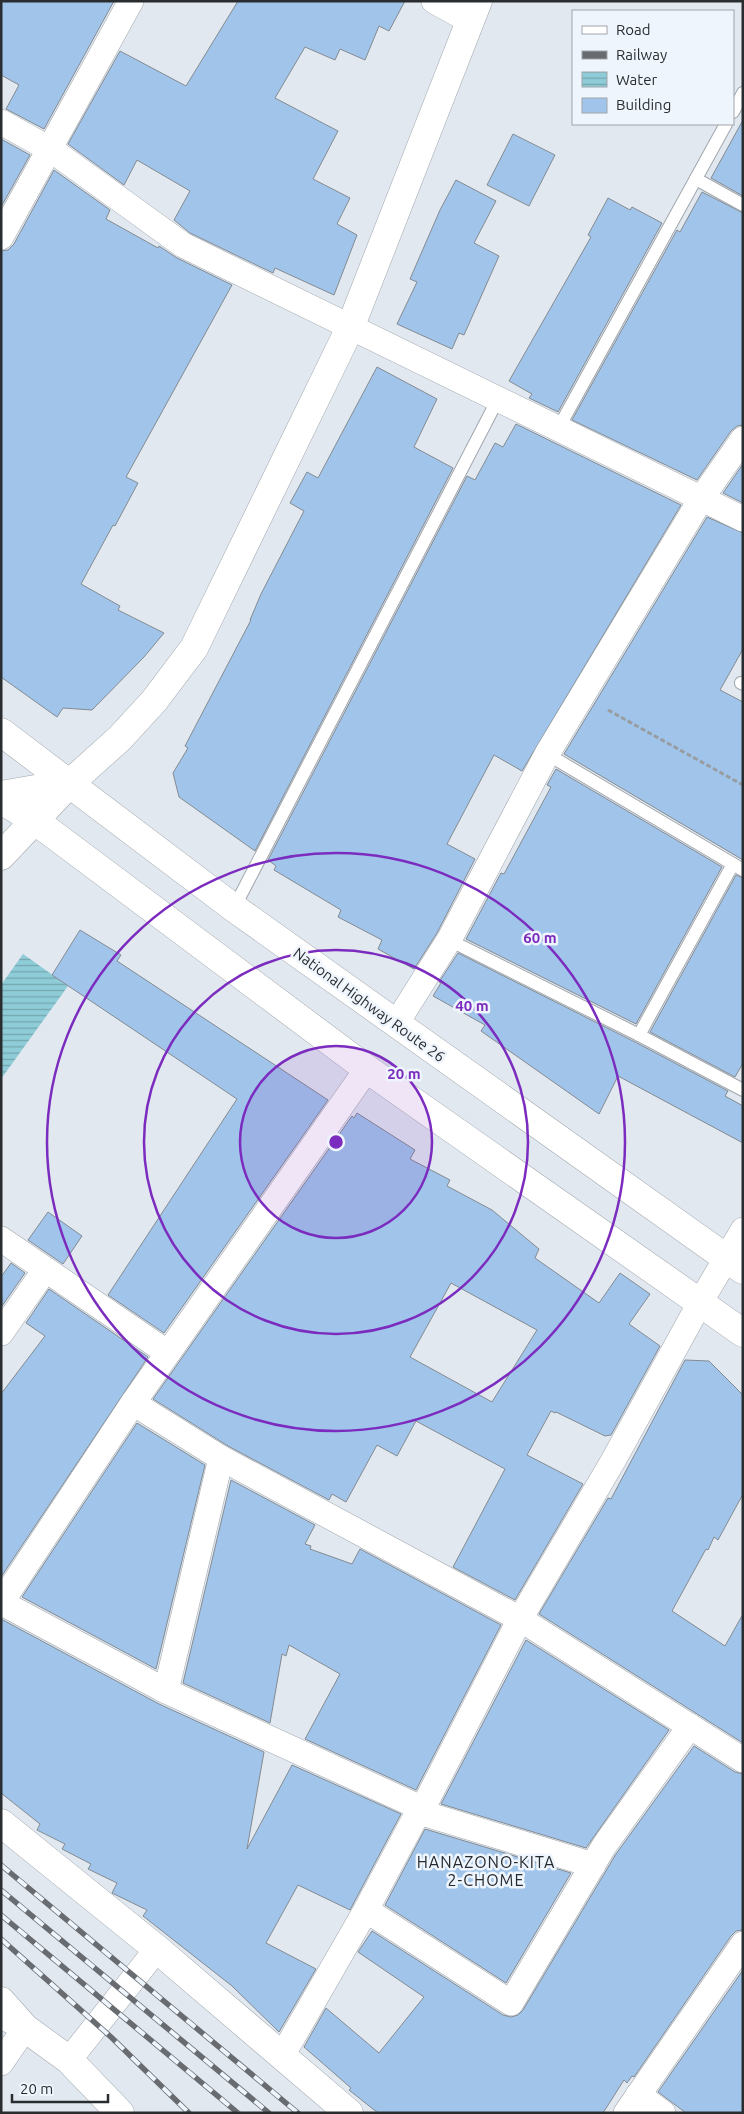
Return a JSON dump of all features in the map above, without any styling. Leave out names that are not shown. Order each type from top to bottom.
[{"type":"main road","points":[[1,856],[70,783],[120,738],[148,707],[194,648],[350,328],[474,11]]},
{"type":"main road","name":"National Highway Route 26","points":[[1,732],[234,908],[734,1264]]},
{"type":"main road","points":[[1,795],[70,783]]},
{"type":"main road","points":[[1,800],[34,820],[367,1069],[743,1332]]},
{"type":"main road","points":[[1,1823],[157,1950],[349,2113]]},
{"type":"main road","points":[[1,2001],[13,2022],[69,2060],[120,2113]]},
{"type":"street","points":[[1,237],[131,1]]},
{"type":"street","points":[[434,1],[474,11]]},
{"type":"street","points":[[1,122],[49,148],[183,245],[743,519]]},
{"type":"street","points":[[396,1024],[449,940],[547,754],[701,498],[743,440]]},
{"type":"street","points":[[367,1069],[133,1403],[2,1603],[166,1691],[420,1810],[593,1865]]},
{"type":"street","points":[[282,2056],[366,1910],[520,1619],[613,1461],[701,1302],[734,1264],[743,1230]]},
{"type":"street","points":[[1,1239],[168,1353]]},
{"type":"street","points":[[1,1332],[45,1270]]},
{"type":"street","points":[[133,1403],[222,1458],[520,1619],[743,1760]]},
{"type":"street","points":[[166,1691],[222,1458]]},
{"type":"street","points":[[366,1910],[511,2002],[604,1846],[690,1726]]},
{"type":"street","points":[[663,2113],[632,2104],[743,1944]]},
{"type":"street","points":[[69,2060],[157,1950]]},
{"type":"street","points":[[1,2063],[13,2022]]},
{"type":"lane","points":[[734,110],[743,93]]},
{"type":"lane","points":[[558,429],[725,125]]},
{"type":"lane","points":[[696,179],[743,205]]},
{"type":"lane","points":[[234,908],[498,399]]},
{"type":"lane","points":[[547,754],[738,867],[639,1035]]},
{"type":"lane","points":[[449,940],[639,1035],[743,1090]]},
{"type":"path","points":[[583,696],[743,785]]},
{"type":"water","points":[[23,954],[68,986],[1,1079],[1,985]]},
{"type":"building","points":[[1,1],[114,1],[44,129],[6,109],[19,85],[1,75]]},
{"type":"building","points":[[238,1],[405,1],[389,31],[379,26],[365,60],[340,49],[335,60],[305,47],[275,98],[338,131],[313,179],[350,198],[337,224],[357,235],[334,295],[275,268],[273,273],[190,233],[174,220],[190,191],[137,160],[124,185],[68,144],[120,51],[186,86]]},
{"type":"building","points":[[743,120],[743,196],[711,178]]},
{"type":"building","points":[[513,134],[555,155],[529,206],[487,185]]},
{"type":"building","points":[[1,139],[30,155],[1,207]]},
{"type":"building","points":[[54,170],[110,210],[106,219],[158,248],[159,246],[177,258],[232,285],[126,477],[138,483],[81,584],[120,606],[118,610],[164,633],[144,657],[92,710],[63,708],[57,717],[1,677],[1,251],[8,250],[14,244]]},
{"type":"building","points":[[456,180],[496,201],[474,243],[499,256],[464,335],[459,333],[452,349],[397,324],[417,282],[410,279],[440,210]]},
{"type":"building","points":[[702,192],[743,213],[743,425],[737,426],[731,431],[697,480],[572,420],[677,230],[680,232]]},
{"type":"building","points":[[608,198],[630,210],[632,207],[662,223],[558,412],[529,398],[532,394],[509,381],[591,237],[588,235]]},
{"type":"building","points":[[377,367],[437,399],[414,447],[453,468],[255,851],[179,797],[173,773],[188,748],[185,746],[251,620],[261,594],[304,511],[290,503],[307,472],[318,478]]},
{"type":"building","points":[[516,424],[681,505],[522,771],[494,755],[447,844],[475,859],[437,933],[414,969],[378,949],[382,940],[338,917],[341,910],[274,870],[276,866],[268,860],[467,476],[475,480],[495,443],[503,447]]},
{"type":"building","points":[[743,464],[743,503],[723,493]]},
{"type":"building","points":[[707,517],[743,533],[743,649],[720,690],[743,702],[743,860],[564,754]]},
{"type":"building","points":[[556,769],[722,867],[636,1024],[466,939],[501,873],[504,874],[551,787],[547,785]]},
{"type":"building","points":[[736,875],[743,878],[743,1063],[735,1077],[650,1032]]},
{"type":"building","points":[[80,930],[121,955],[117,961],[328,1100],[164,1333],[108,1295],[237,1099],[52,975]]},
{"type":"building","points":[[458,953],[728,1091],[725,1096],[743,1106],[743,1143],[618,1076],[599,1114],[481,1031],[485,1025],[433,996],[441,983],[439,982]]},
{"type":"building","points":[[357,1113],[415,1150],[410,1159],[450,1180],[447,1186],[492,1210],[539,1249],[535,1258],[599,1303],[620,1273],[650,1294],[629,1324],[660,1346],[611,1435],[605,1436],[551,1411],[527,1455],[583,1484],[515,1600],[453,1567],[505,1469],[416,1421],[397,1456],[377,1445],[346,1502],[332,1494],[329,1500],[228,1446],[153,1399],[352,1116],[354,1118]],"holes":[[[451,1283],[537,1330],[492,1402],[410,1357]]]},
{"type":"building","points":[[48,1212],[82,1236],[63,1264],[28,1240]]},
{"type":"building","points":[[11,1263],[25,1273],[2,1306],[1,1277]]},
{"type":"building","points":[[49,1289],[148,1357],[1,1577],[1,1394],[45,1336],[26,1323]]},
{"type":"building","points":[[685,1360],[709,1361],[743,1395],[743,1494],[718,1540],[714,1537],[708,1550],[706,1549],[672,1611],[725,1646],[743,1614],[743,1743],[539,1614],[608,1498],[611,1499]]},
{"type":"building","points":[[137,1423],[205,1465],[156,1669],[22,1597]]},
{"type":"building","points":[[231,1480],[315,1525],[305,1544],[311,1546],[310,1549],[352,1564],[360,1549],[501,1625],[416,1790],[305,1739],[340,1674],[289,1645],[286,1656],[282,1654],[270,1723],[183,1683]]},
{"type":"building","points":[[1,1619],[159,1704],[264,1752],[247,1849],[292,1765],[401,1814],[350,1910],[298,1885],[266,1943],[316,1969],[279,2032],[232,1986],[143,1916],[147,1910],[112,1893],[117,1883],[88,1869],[91,1864],[62,1849],[65,1844],[37,1830],[40,1824],[1,1793]]},
{"type":"building","points":[[526,1640],[669,1730],[586,1848],[441,1804]]},
{"type":"building","points":[[694,1746],[735,1772],[743,1774],[743,1930],[736,1931],[731,1936],[634,2077],[632,2076],[627,2083],[624,2080],[603,2113],[378,2113],[349,2090],[351,2088],[304,2047],[326,2008],[379,2053],[424,1997],[358,1952],[372,1931],[503,2015],[511,2017],[518,2015],[523,2010],[616,1854]]},
{"type":"building","points":[[425,1829],[571,1873],[506,1983],[385,1905]]},
{"type":"building","points":[[743,1970],[743,2113],[686,2113],[658,2092]]},
{"type":"railway","points":[[1,1865],[298,2113]]},
{"type":"railway","points":[[1,1890],[269,2113]]},
{"type":"railway","points":[[1,1915],[238,2113]]},
{"type":"railway","points":[[1,1939],[111,2037],[189,2113]]},
{"type":"district","name":"HANAZONO-KITA 2-CHOME","points":[[486,1871]]}]
